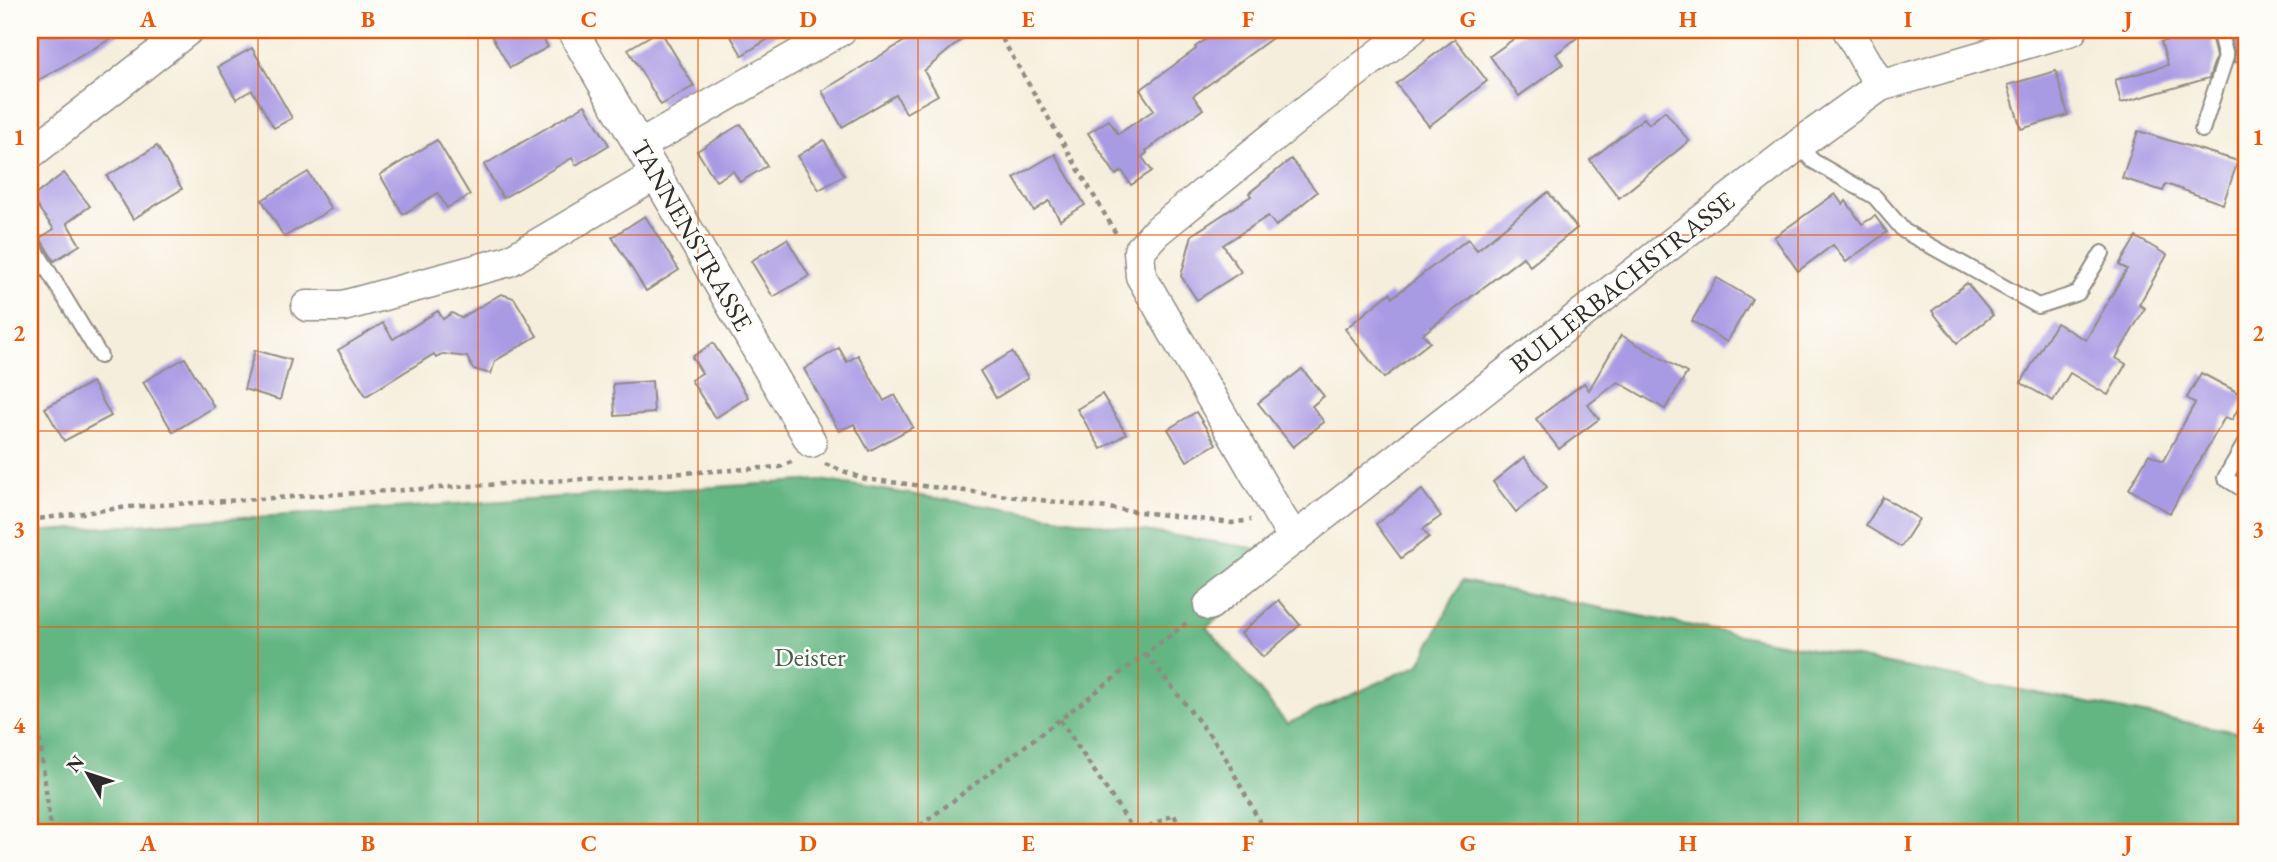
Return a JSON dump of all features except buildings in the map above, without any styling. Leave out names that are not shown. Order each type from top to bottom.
[{"type":"street","points":[[30,154],[188,30]]},
{"type":"street","name":"TANNENSTRASSE","points":[[572,30],[811,442]]},
{"type":"street","points":[[640,145],[841,30]]},
{"type":"street","points":[[1287,528],[1141,276],[1139,251],[1167,223],[1314,104],[1411,30]]},
{"type":"street","points":[[1848,30],[1880,86]]},
{"type":"street","name":"BULLERBACHSTRASSE","points":[[1209,606],[1287,528],[1880,86],[2072,30]]},
{"type":"street","points":[[307,306],[343,306],[509,261],[657,174]]},
{"type":"lane","points":[[2202,130],[2226,57],[2219,30]]},
{"type":"lane","points":[[1798,145],[1813,162],[1875,197],[1904,231],[2038,306],[2078,293],[2102,253]]},
{"type":"lane","points":[[30,242],[100,356]]},
{"type":"lane","points":[[2247,440],[2225,478],[2247,492]]},
{"type":"path","points":[[997,30],[1115,232],[1121,241],[1139,251]]},
{"type":"path","points":[[30,520],[128,507],[780,467],[801,458],[811,442],[826,467],[865,479],[1287,528]]},
{"type":"path","points":[[912,832],[1209,606]]},
{"type":"path","points":[[1146,654],[1222,751],[1265,832]]},
{"type":"path","points":[[30,660],[51,832]]},
{"type":"path","points":[[1059,720],[1138,832],[1174,814],[1182,832]]},
{"type":"green space","name":"Deister","points":[[820,480],[1297,555],[1207,627],[1287,724],[1420,664],[1462,581],[2247,734],[2247,832],[30,832],[30,532]]}]
